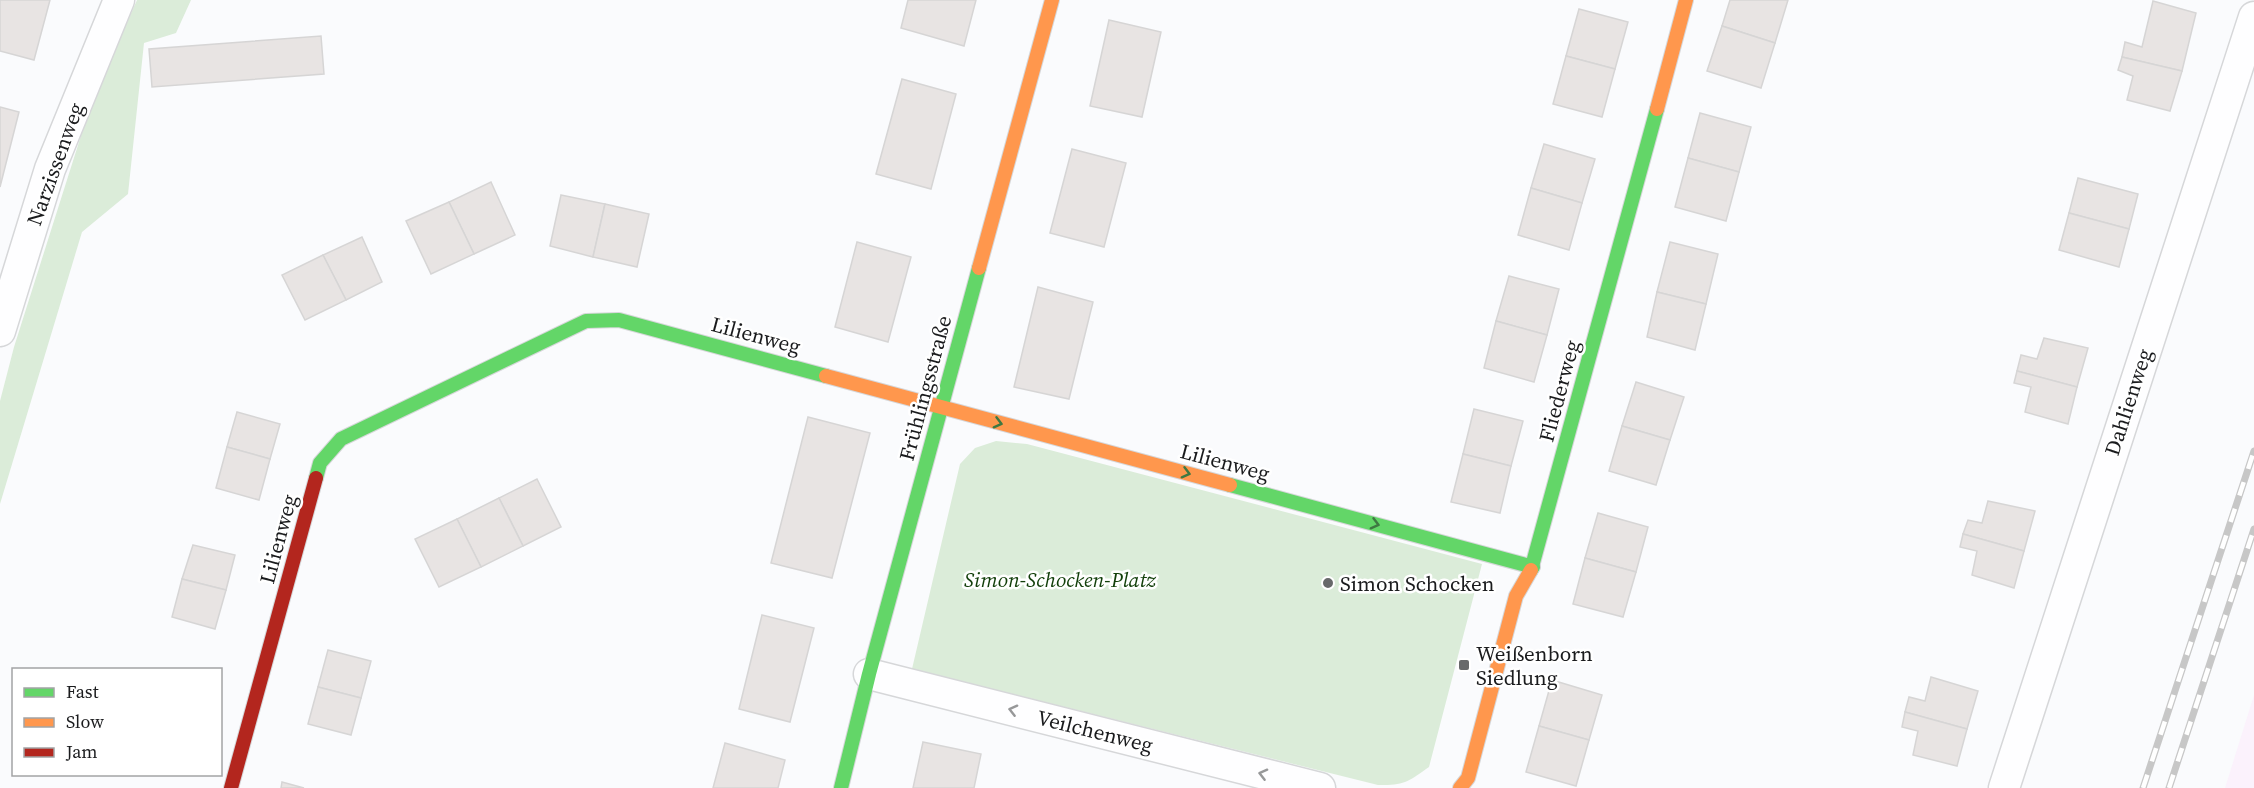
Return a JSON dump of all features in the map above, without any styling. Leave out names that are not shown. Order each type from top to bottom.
[{"type":"street","name":"Narzissenweg","points":[[0,331],[50,169],[119,0]]},
{"type":"street","name":"Frühlingsstraße","points":[[840,788],[1052,0]]},
{"type":"street","name":"Fliederweg","points":[[1460,788],[1468,778],[1516,596],[1533,567],[1686,0]]},
{"type":"street","name":"Dahlienweg","points":[[2004,788],[2254,17]]},
{"type":"street","name":"Lilienweg","points":[[231,788],[320,463],[341,439],[586,321],[619,320],[1533,567]]},
{"type":"street","name":"Veilchenweg","points":[[869,674],[1320,788]]},
{"type":"shaded area","points":[[2254,695],[2254,788],[2225,788]]},
{"type":"green space","points":[[137,0],[191,0],[176,33],[144,43],[128,194],[82,232],[0,504],[0,401],[14,347],[92,101]]},
{"type":"green space","name":"Simon-Schocken-Platz","points":[[996,441],[1027,444],[1482,564],[1429,767],[1406,782],[1378,785],[912,669],[960,464],[975,448]]},
{"type":"building","points":[[0,0],[50,0],[34,60],[0,51]]},
{"type":"building","points":[[908,0],[976,0],[964,46],[901,28]]},
{"type":"building","points":[[1730,0],[1788,0],[1775,43],[1722,26]]},
{"type":"building","points":[[2153,1],[2196,13],[2182,71],[2122,57],[2125,42],[2142,47]]},
{"type":"building","points":[[1579,9],[1628,22],[1615,69],[1566,56]]},
{"type":"building","points":[[1109,20],[1161,32],[1142,117],[1090,106]]},
{"type":"building","points":[[1722,26],[1775,43],[1761,88],[1707,71]]},
{"type":"building","points":[[321,36],[324,74],[152,87],[149,49]]},
{"type":"building","points":[[1566,56],[1615,69],[1602,117],[1553,104]]},
{"type":"building","points":[[2122,57],[2182,71],[2170,111],[2127,100],[2133,76],[2118,70]]},
{"type":"building","points":[[902,79],[956,94],[931,189],[876,174]]},
{"type":"building","points":[[0,107],[19,112],[0,187]]},
{"type":"building","points":[[1700,113],[1751,127],[1739,172],[1688,158]]},
{"type":"building","points":[[1544,144],[1595,159],[1582,203],[1531,188]]},
{"type":"building","points":[[1072,149],[1126,163],[1104,247],[1050,233]]},
{"type":"building","points":[[1688,158],[1739,172],[1726,221],[1675,207]]},
{"type":"building","points":[[2078,178],[2138,194],[2129,229],[2069,213]]},
{"type":"building","points":[[491,182],[515,235],[474,254],[449,202]]},
{"type":"building","points":[[1531,188],[1582,203],[1569,250],[1518,235]]},
{"type":"building","points":[[561,195],[605,204],[593,257],[550,246]]},
{"type":"building","points":[[449,202],[474,254],[431,274],[406,221]]},
{"type":"building","points":[[605,204],[649,214],[637,267],[593,257]]},
{"type":"building","points":[[2069,213],[2129,229],[2119,267],[2059,250]]},
{"type":"building","points":[[362,237],[382,282],[346,300],[323,255]]},
{"type":"building","points":[[857,242],[911,257],[888,342],[835,327]]},
{"type":"building","points":[[1670,242],[1718,254],[1706,304],[1657,292]]},
{"type":"building","points":[[323,255],[346,300],[305,320],[282,275]]},
{"type":"building","points":[[1509,276],[1559,289],[1547,335],[1496,321]]},
{"type":"building","points":[[1038,287],[1093,302],[1069,399],[1014,387]]},
{"type":"building","points":[[1657,292],[1706,304],[1695,350],[1647,337]]},
{"type":"building","points":[[1496,321],[1547,335],[1534,382],[1484,368]]},
{"type":"building","points":[[2044,338],[2088,348],[2077,387],[2017,371],[2021,355],[2037,359]]},
{"type":"building","points":[[2017,371],[2077,387],[2068,424],[2025,412],[2031,387],[2014,383]]},
{"type":"building","points":[[1636,382],[1684,397],[1670,440],[1622,426]]},
{"type":"building","points":[[1474,409],[1523,421],[1511,466],[1463,454]]},
{"type":"building","points":[[237,412],[280,424],[270,459],[227,447]]},
{"type":"building","points":[[808,417],[870,433],[832,578],[771,563]]},
{"type":"building","points":[[1622,426],[1670,440],[1656,485],[1609,471]]},
{"type":"building","points":[[227,447],[270,459],[259,500],[216,488]]},
{"type":"building","points":[[1463,454],[1511,466],[1500,513],[1451,502]]},
{"type":"building","points":[[537,479],[561,527],[523,546],[499,498]]},
{"type":"building","points":[[499,498],[523,546],[481,567],[457,519]]},
{"type":"building","points":[[1988,501],[2035,511],[2024,551],[1963,534],[1968,520],[1982,523]]},
{"type":"building","points":[[1598,513],[1648,527],[1636,572],[1585,558]]},
{"type":"building","points":[[457,519],[481,567],[439,587],[415,539]]},
{"type":"building","points":[[1963,534],[2024,551],[2014,588],[1972,575],[1977,551],[1960,547]]},
{"type":"building","points":[[193,545],[235,555],[226,590],[182,579]]},
{"type":"building","points":[[1585,558],[1636,572],[1623,617],[1573,604]]},
{"type":"building","points":[[182,579],[226,590],[215,629],[172,617]]},
{"type":"building","points":[[762,615],[814,628],[790,722],[739,709]]},
{"type":"building","points":[[328,650],[371,661],[361,698],[318,687]]},
{"type":"building","points":[[1931,677],[1978,691],[1967,729],[1905,712],[1909,697],[1925,701]]},
{"type":"building","points":[[1552,680],[1602,695],[1589,740],[1539,726]]},
{"type":"building","points":[[318,687],[361,698],[351,735],[308,724]]},
{"type":"building","points":[[1905,712],[1967,729],[1957,766],[1913,755],[1918,731],[1902,727]]},
{"type":"building","points":[[1539,726],[1589,740],[1576,786],[1526,772]]},
{"type":"building","points":[[923,742],[981,754],[974,788],[913,788]]},
{"type":"building","points":[[725,743],[785,760],[778,788],[713,788]]},
{"type":"building","points":[[282,782],[304,788],[281,788]]},
{"type":"railway","points":[[2143,788],[2254,451]]},
{"type":"railway","points":[[2169,788],[2254,529]]},
{"type":"traffic: fast","points":[[1531,570],[1657,109]]},
{"type":"traffic: fast","points":[[841,788],[869,674],[979,268]]},
{"type":"traffic: fast","points":[[316,478],[320,463],[341,439],[586,321],[619,320],[826,376]]},
{"type":"traffic: fast","points":[[1230,485],[1533,567]]},
{"type":"traffic: slow","points":[[979,268],[1052,0]]},
{"type":"traffic: slow","points":[[1657,109],[1686,0]]},
{"type":"traffic: slow","points":[[826,376],[1230,485]]},
{"type":"traffic: slow","points":[[1460,788],[1468,778],[1516,596],[1531,570]]},
{"type":"traffic: jam","points":[[231,788],[316,478]]},
{"type":"place","name":"Simon Schocken","points":[[1328,583]]},
{"type":"place","name":"Weißenborn Siedlung","points":[[1464,665]]}]
